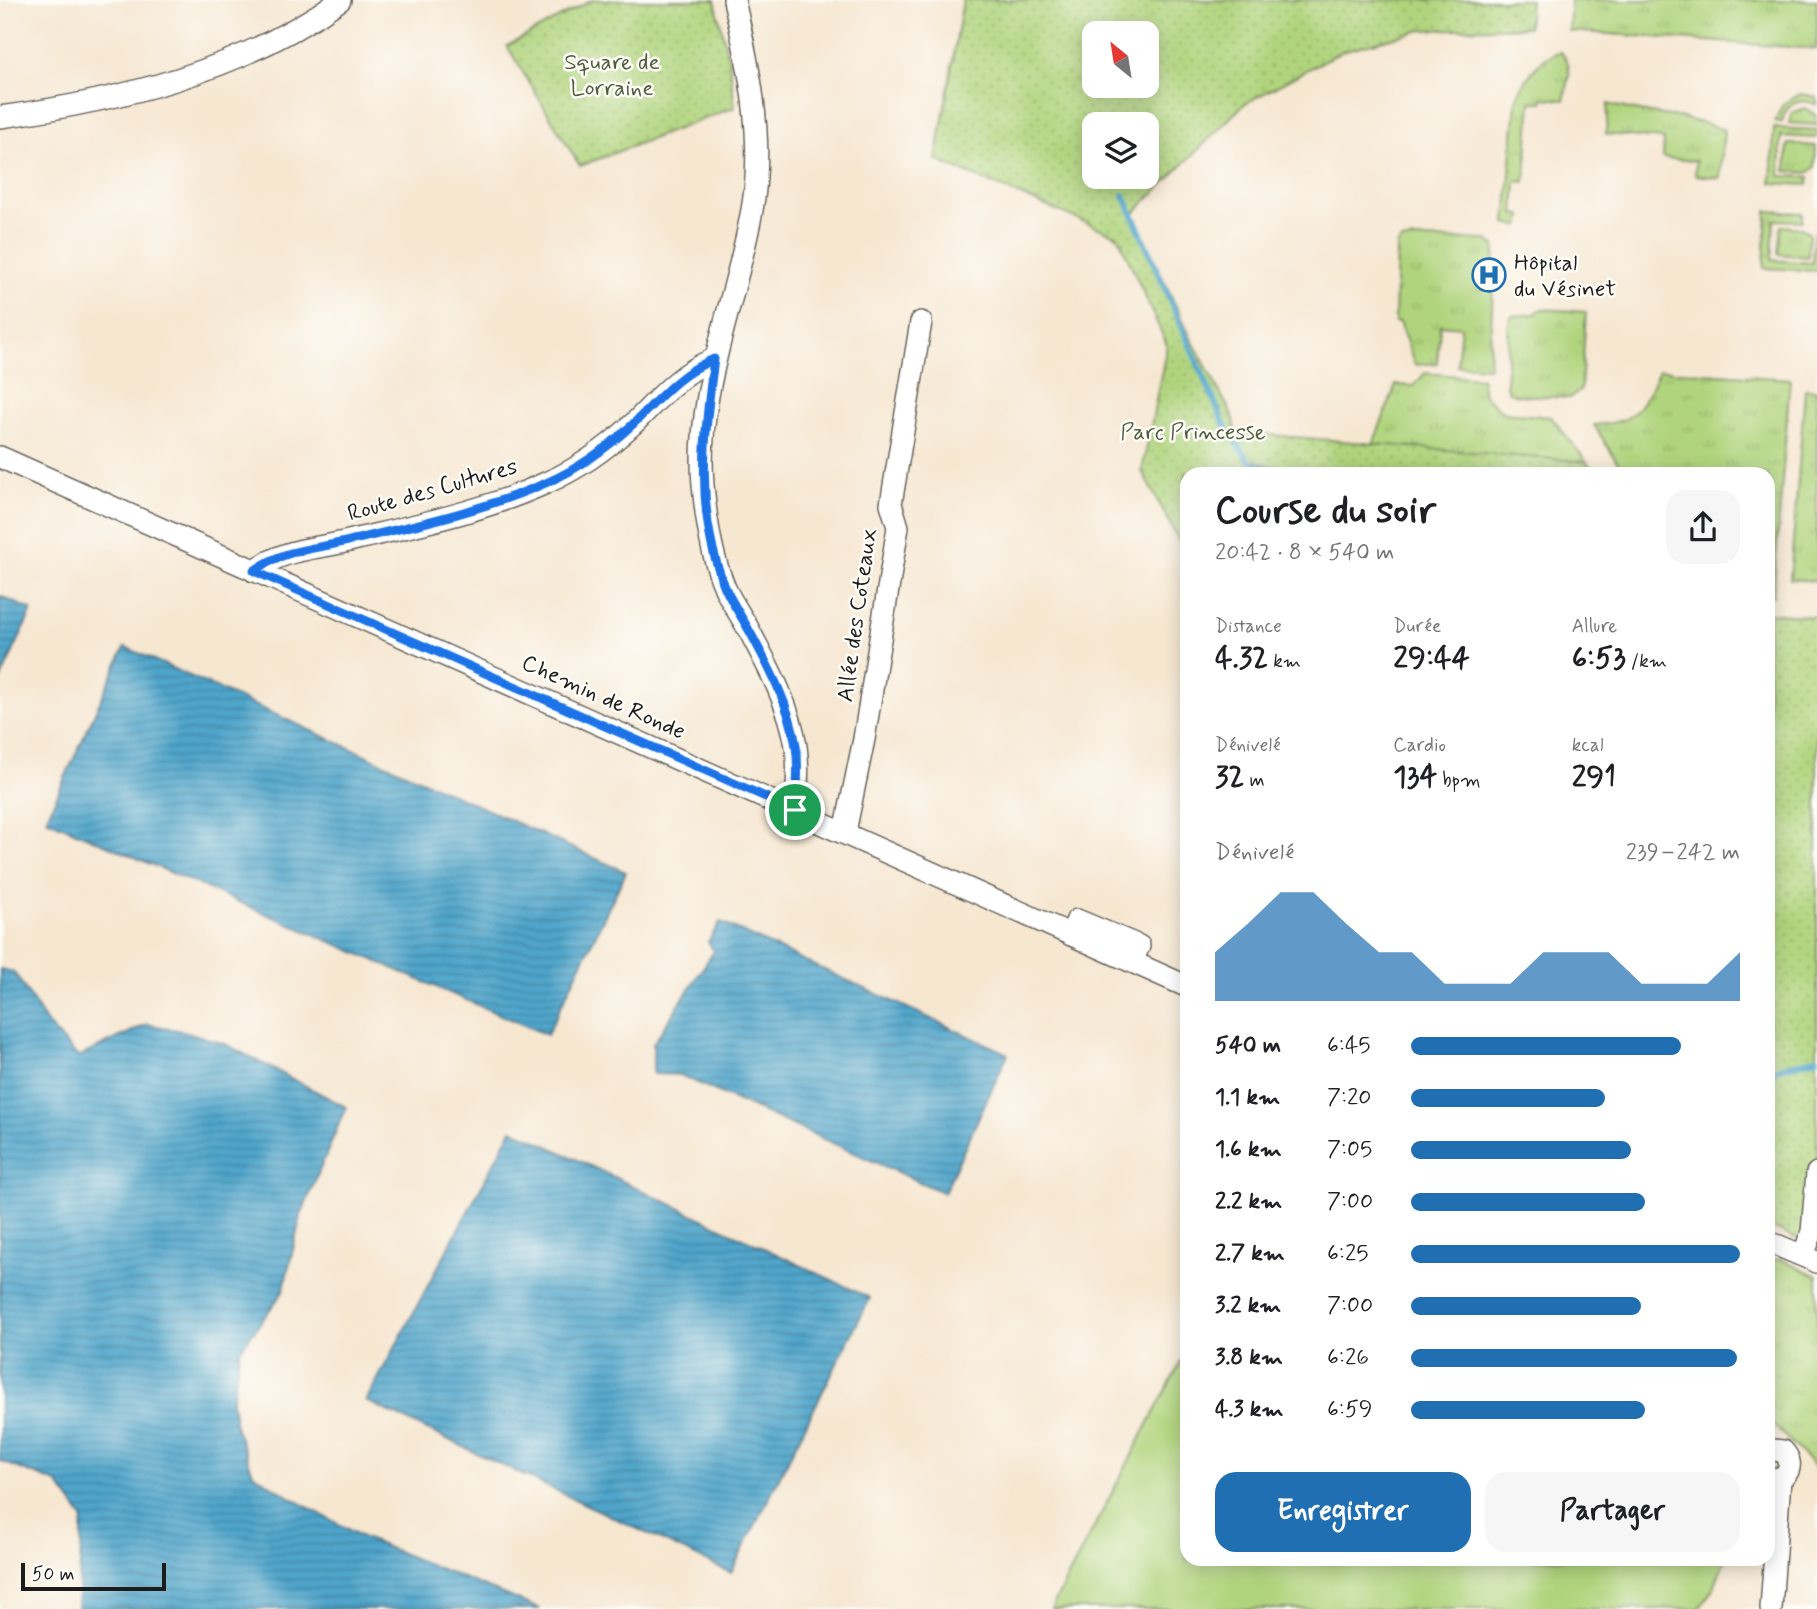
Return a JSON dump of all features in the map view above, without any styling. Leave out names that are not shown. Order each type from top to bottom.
[{"type":"street","points":[[0,117],[50,110],[201,72],[266,45],[340,0]]},
{"type":"street","points":[[734,0],[750,72],[756,138],[753,201],[740,267],[714,359],[704,438],[703,480],[707,528],[724,587],[759,650],[787,712],[796,746],[795,810]]},
{"type":"street","name":"Allée des Coteaux","points":[[845,832],[864,739],[898,527],[891,504],[921,322]]},
{"type":"street","name":"Route des Cultures","points":[[254,571],[270,559],[283,554],[440,519],[550,481],[587,460],[630,427],[693,368],[714,359]]},
{"type":"street","name":"Chemin de Ronde","points":[[0,457],[1180,983]]},
{"type":"street","points":[[1775,1246],[1810,1259],[1817,1173]]},
{"type":"street","points":[[1775,1451],[1783,1451],[1789,1458],[1790,1468],[1775,1477]]},
{"type":"street","points":[[1771,1609],[1772,1566]]},
{"type":"green space","name":"Square de Lorraine","points":[[592,0],[715,0],[729,61],[735,107],[580,166],[507,46]]},
{"type":"green space","name":"Parc Princesse","points":[[963,0],[1530,0],[1528,27],[1422,30],[1342,51],[1244,104],[1159,188],[1159,112],[1082,112],[1082,189],[1158,189],[1133,214],[1190,336],[1234,419],[1235,432],[1587,462],[1590,467],[1180,467],[1180,543],[1142,471],[1167,345],[1118,236],[936,160]]},
{"type":"green space","points":[[1571,0],[1817,0],[1817,49],[1569,31]]},
{"type":"green space","points":[[1560,52],[1569,68],[1564,100],[1543,98],[1542,102],[1531,102],[1525,182],[1516,181],[1514,214],[1522,215],[1521,224],[1518,226],[1506,223],[1516,100],[1523,85],[1539,64],[1552,54]]},
{"type":"green space","points":[[1800,94],[1817,97],[1817,105],[1805,101],[1794,103],[1786,110],[1782,122],[1775,121],[1783,104]]},
{"type":"green space","points":[[1608,104],[1696,121],[1724,130],[1720,178],[1695,175],[1696,161],[1663,158],[1664,139],[1606,134]]},
{"type":"green space","points":[[1805,108],[1816,115],[1817,125],[1789,123],[1792,113]]},
{"type":"green space","points":[[1774,128],[1817,130],[1817,138],[1781,136],[1780,176],[1809,177],[1808,185],[1771,183]]},
{"type":"green space","points":[[1788,144],[1816,146],[1815,167],[1808,173],[1786,171]]},
{"type":"green space","points":[[1767,211],[1802,213],[1802,221],[1774,220],[1772,260],[1812,263],[1814,233],[1817,233],[1817,271],[1764,268]]},
{"type":"green space","points":[[1781,226],[1802,228],[1809,234],[1808,257],[1778,254]]},
{"type":"green space","points":[[1488,240],[1495,246],[1489,367],[1457,365],[1461,327],[1440,325],[1437,363],[1415,365],[1399,322],[1395,322],[1397,246],[1401,241]]},
{"type":"green space","points":[[1541,309],[1586,312],[1581,389],[1571,398],[1517,395],[1509,392],[1506,386],[1509,320],[1512,316],[1535,314]]},
{"type":"green space","points":[[1659,370],[1790,379],[1775,570],[1775,467],[1621,467],[1594,425],[1627,418],[1637,409]]},
{"type":"green space","points":[[1425,373],[1481,378],[1484,395],[1504,413],[1551,417],[1587,462],[1373,444],[1396,385],[1414,386]]},
{"type":"green space","points":[[1805,389],[1817,390],[1817,581],[1790,579]]},
{"type":"green space","points":[[1775,614],[1817,617],[1817,1248],[1775,1229]]},
{"type":"green space","points":[[1780,1259],[1817,1276],[1817,1468],[1775,1427],[1775,1260]]},
{"type":"green space","points":[[1180,1363],[1180,1566],[1722,1566],[1714,1587],[1699,1609],[1051,1609]]},
{"type":"water","points":[[1254,461],[1274,467],[1249,467]]},
{"type":"water","points":[[0,596],[32,610],[0,681]]},
{"type":"water","points":[[125,647],[626,872],[547,1035],[46,819]]},
{"type":"water","points":[[720,922],[1008,1054],[944,1193],[680,1075],[653,1074],[653,1044],[714,951],[708,942]]},
{"type":"water","points":[[0,969],[14,972],[49,1026],[78,1057],[147,1024],[187,1032],[225,1044],[346,1107],[301,1215],[283,1292],[240,1350],[232,1402],[236,1428],[253,1473],[364,1538],[540,1609],[77,1609],[83,1518],[57,1483],[0,1461]]},
{"type":"water","points":[[512,1129],[870,1298],[731,1573],[366,1401]]},
{"type":"waterway","points":[[1124,195],[1227,430],[1252,464]]},
{"type":"waterway","points":[[1775,1069],[1817,1058]]},
{"type":"place","name":"Hôpital du Vésinet","points":[[1489,275]]},
{"type":"route","points":[[714,359],[704,438],[703,480],[707,528],[724,587],[764,659],[787,712],[796,746],[795,810],[282,584],[254,571],[270,559],[283,554],[440,519],[550,481],[587,460],[630,427],[693,368],[714,359]]}]
